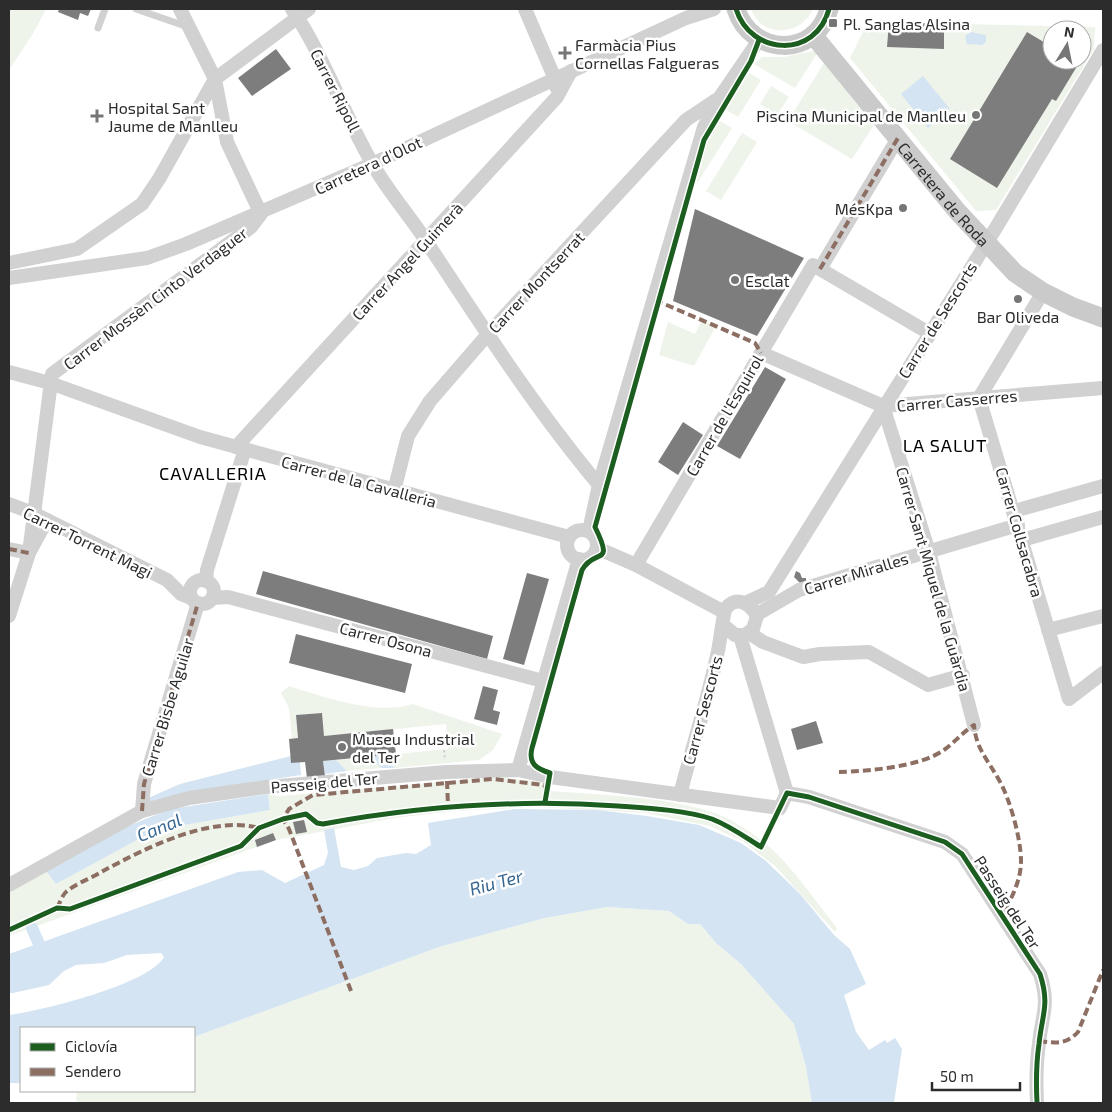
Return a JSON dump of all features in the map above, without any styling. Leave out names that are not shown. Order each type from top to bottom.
[{"type":"street","points":[[180,9],[214,79],[227,142],[261,214]]},
{"type":"street","points":[[524,9],[554,79],[557,97]]},
{"type":"street","name":"Carretera d'Olot","points":[[9,278],[147,258],[261,214],[686,18],[714,9]]},
{"type":"street","points":[[734,9],[740,22],[759,40],[774,45],[790,46],[813,35],[824,21],[829,9]]},
{"type":"street","points":[[9,263],[77,249],[142,204],[159,179],[214,79],[299,12]]},
{"type":"street","name":"Carrer Ripoll","points":[[299,12],[372,164],[572,453],[599,485]]},
{"type":"street","name":"Carretera de Roda","points":[[813,35],[985,242],[1015,273],[1043,292],[1073,307],[1103,318]]},
{"type":"street","points":[[589,531],[599,485],[700,140],[718,100],[759,40]]},
{"type":"street","name":"Carrer de Sescorts","points":[[745,602],[769,592],[1103,50]]},
{"type":"street","name":"Carrer Angel Guimerà","points":[[240,448],[557,97],[571,71]]},
{"type":"street","name":"Carrer Montserrat","points":[[394,491],[408,436],[414,423],[430,401],[488,334],[686,120],[718,100]]},
{"type":"street","points":[[898,138],[817,267],[929,333]]},
{"type":"street","name":"Carrer Mossèn Cinto Verdaguer","points":[[50,383],[52,374],[251,227],[261,214]]},
{"type":"street","name":"Carrer de l'Esquirol","points":[[636,565],[761,352],[817,267]]},
{"type":"street","points":[[979,398],[1043,292]]},
{"type":"street","name":"Carrer Casserres","points":[[761,352],[883,406],[1103,388]]},
{"type":"street","name":"Carrer de la Cavalleria","points":[[9,372],[50,383],[149,420],[240,448],[569,537]]},
{"type":"street","points":[[29,553],[50,383]]},
{"type":"street","name":"Carrer Collsacabra","points":[[979,398],[1069,699],[1103,673]]},
{"type":"street","name":"Carrer Sant Miquel de la Guàrdia","points":[[883,406],[929,552],[963,675],[974,725]]},
{"type":"street","points":[[194,601],[206,604],[207,570],[240,448]]},
{"type":"street","points":[[1014,511],[1103,486]]},
{"type":"street","name":"Carrer Torrent Magi","points":[[9,504],[33,513],[167,580],[207,587]]},
{"type":"street","points":[[1022,540],[1103,517]]},
{"type":"street","points":[[9,616],[29,553],[47,520]]},
{"type":"street","name":"Carrer Miralles","points":[[756,615],[799,590],[1018,525]]},
{"type":"street","points":[[576,531],[589,531],[596,540],[597,548],[592,556],[579,559],[568,551],[569,537],[576,531]]},
{"type":"street","points":[[9,548],[29,553]]},
{"type":"street","points":[[597,548],[636,565],[724,619],[730,633],[744,634],[803,657],[820,654],[869,652],[928,684],[963,675]]},
{"type":"street","points":[[518,770],[579,559]]},
{"type":"street","points":[[786,565],[787,578],[799,590]]},
{"type":"street","name":"Carrer Torrent Magi","points":[[167,580],[181,594],[194,601]]},
{"type":"street","name":"Carrer Osona","points":[[207,587],[228,598],[543,681]]},
{"type":"street","name":"Carrer Bisbe Aguilar","points":[[142,811],[144,784],[194,601],[190,589],[207,587]]},
{"type":"street","points":[[724,619],[727,607],[733,603],[745,602],[750,605],[756,615],[756,624],[744,634]]},
{"type":"street","points":[[1048,630],[1103,616]]},
{"type":"street","name":"Carrer Sescorts","points":[[680,795],[713,677],[724,619]]},
{"type":"street","points":[[744,634],[787,792]]},
{"type":"street","name":"Passeig del Ter","points":[[9,886],[142,811],[189,798],[266,787],[446,772],[518,770],[550,777],[780,808],[787,792],[810,797],[945,842],[962,854],[1040,974],[1046,992],[1046,1007],[1039,1041],[1036,1077],[1038,1103]]},
{"type":"lane","points":[[98,28],[105,9]]},
{"type":"lane","points":[[136,9],[189,27]]},
{"type":"path","points":[[444,750],[445,764]]},
{"type":"shaded area","points":[[9,9],[46,9],[34,32],[9,70]]},
{"type":"shaded area","points":[[751,9],[813,9],[800,25],[782,30],[772,29],[764,25],[756,19]]},
{"type":"shaded area","name":"Piscina Municipal de Manlleu","points":[[868,22],[1042,26],[1042,70],[1081,70],[996,210],[976,211],[850,58]]},
{"type":"shaded area","name":"Piscina Municipal de Manlleu","points":[[1092,27],[1095,27],[1094,49],[1092,52]]},
{"type":"shaded area","points":[[813,51],[818,52],[795,88],[754,64],[762,57],[784,57]]},
{"type":"shaded area","points":[[824,63],[874,125],[852,159],[788,121]]},
{"type":"shaded area","points":[[749,73],[761,80],[738,117],[726,110]]},
{"type":"shaded area","points":[[771,86],[789,97],[777,115],[760,104]]},
{"type":"shaded area","points":[[720,121],[732,128],[696,185],[707,142]]},
{"type":"shaded area","points":[[742,133],[757,142],[721,200],[706,191]]},
{"type":"shaded area","points":[[702,320],[716,326],[694,366],[659,355],[668,322],[695,334]]},
{"type":"shaded area","points":[[289,686],[351,704],[383,708],[413,704],[502,734],[493,750],[479,760],[394,768],[386,755],[448,749],[446,724],[324,736],[322,713],[296,715],[298,738],[292,739],[289,708],[281,693]]},
{"type":"shaded area","points":[[370,756],[381,768],[347,771],[336,760]]},
{"type":"shaded area","points":[[499,777],[541,782],[547,785],[550,791],[650,799],[690,806],[718,814],[743,828],[774,851],[837,928],[835,932],[775,866],[744,842],[710,826],[645,813],[537,807],[456,811],[395,818],[276,840],[9,936],[9,893],[46,871],[56,884],[137,840],[173,827],[270,810],[268,794],[279,796]]},
{"type":"shaded area","points":[[607,907],[669,911],[688,924],[699,923],[717,944],[741,964],[794,1024],[806,1067],[812,1103],[83,1103],[76,1101],[77,1092],[195,1092],[195,1037],[439,947],[545,918]]},
{"type":"water","points":[[971,32],[986,35],[986,42],[982,45],[967,44],[965,36]]},
{"type":"water","points":[[923,76],[950,109],[928,128],[901,94]]},
{"type":"water","points":[[386,755],[394,768],[381,768],[370,756]]},
{"type":"water","points":[[291,756],[292,763],[300,762],[301,775],[182,793],[148,804],[146,799],[180,784]]},
{"type":"water","points":[[336,760],[347,771],[325,774],[323,761]]},
{"type":"water","name":"Canal","points":[[268,794],[270,810],[173,827],[137,840],[56,884],[46,871],[128,826],[171,809]]},
{"type":"water","name":"Riu Ter","points":[[515,809],[597,810],[699,825],[741,843],[766,861],[800,894],[834,935],[850,949],[866,984],[844,995],[856,1032],[869,1050],[885,1040],[887,1043],[895,1038],[902,1049],[894,1103],[812,1103],[806,1067],[794,1024],[741,964],[717,944],[700,924],[688,924],[669,911],[607,907],[545,918],[439,947],[195,1037],[195,1027],[20,1027],[20,1083],[9,1083],[9,1015],[45,1008],[93,995],[138,977],[155,967],[164,957],[161,953],[127,955],[104,963],[76,965],[64,971],[49,985],[9,993],[9,954],[238,872],[262,870],[285,883],[324,865],[328,853],[324,830],[334,828],[341,867],[354,870],[368,866],[377,858],[406,853],[416,854],[431,845],[428,823]]},
{"type":"building","points":[[59,9],[91,9],[88,16],[80,13],[78,20],[58,12]]},
{"type":"building","points":[[889,22],[944,24],[944,49],[887,47]]},
{"type":"building","points":[[1027,32],[1042,41],[1042,70],[1075,70],[1056,101],[1052,99],[997,188],[950,159]]},
{"type":"building","points":[[276,49],[291,69],[252,96],[238,78]]},
{"type":"building","name":"Esclat","points":[[695,209],[804,258],[757,336],[673,301]]},
{"type":"building","points":[[765,367],[786,379],[740,459],[717,446]]},
{"type":"building","points":[[683,422],[703,435],[678,475],[658,462]]},
{"type":"building","points":[[263,571],[493,636],[487,659],[256,594]]},
{"type":"building","points":[[796,571],[800,573],[802,578],[806,578],[806,582],[800,583],[794,577]]},
{"type":"building","points":[[527,573],[549,579],[524,665],[503,659]]},
{"type":"building","points":[[296,634],[412,664],[405,693],[289,663]]},
{"type":"building","points":[[483,686],[498,690],[493,710],[500,712],[497,725],[474,719]]},
{"type":"building","name":"Museu Industrial del Ter","points":[[322,713],[324,736],[393,729],[396,754],[323,761],[325,776],[307,778],[305,762],[291,763],[289,739],[298,738],[296,715]]},
{"type":"building","points":[[816,721],[823,743],[797,750],[791,729]]},
{"type":"building","points":[[304,820],[307,832],[296,834],[293,822]]},
{"type":"building","points":[[273,833],[276,840],[257,847],[255,840]]},
{"type":"waterway","points":[[32,928],[39,944],[49,955]]},
{"type":"marked path","points":[[820,269],[898,138]]},
{"type":"marked path","points":[[655,300],[755,343],[761,353]]},
{"type":"marked path","points":[[9,549],[29,553]]},
{"type":"marked path","points":[[142,811],[144,784],[198,603]]},
{"type":"marked path","points":[[839,772],[894,767],[934,756],[974,725],[980,748],[999,780],[1007,798],[1014,819],[1021,852],[1021,868],[1015,890],[1002,916]]},
{"type":"marked path","points":[[351,991],[289,829],[283,819],[289,809],[313,795],[493,779],[544,785],[547,792]]},
{"type":"marked path","points":[[447,781],[448,806]]},
{"type":"marked path","points":[[57,908],[64,895],[71,888],[158,844],[199,830],[220,826],[240,825],[259,828]]},
{"type":"marked path","points":[[1039,1041],[1065,1041],[1078,1032],[1103,970]]},
{"type":"cycle path","points":[[736,9],[744,25],[755,36],[769,43],[783,45],[798,43],[811,37],[822,25],[829,9]]},
{"type":"cycle path","points":[[545,802],[550,773],[541,770],[535,765],[531,758],[532,748],[582,570],[587,563],[603,553],[601,540],[595,527],[704,140],[751,61],[759,40]]},
{"type":"cycle path","points":[[9,930],[57,908],[70,909],[241,846],[259,828],[283,819],[306,814],[317,823],[323,824],[396,813],[507,804],[581,804],[641,808],[678,811],[712,819],[731,828],[761,847],[787,793],[809,797],[945,842],[962,854],[1040,974],[1045,1002],[1037,1059],[1037,1103]]},
{"type":"place","name":"Pl. Sanglas Alsina","points":[[833,23]]},
{"type":"place","name":"Farmàcia Pius Cornellas Falgueras","points":[[565,53]]},
{"type":"place","name":"Piscina Municipal de Manlleu","points":[[976,115]]},
{"type":"place","name":"Hospital Sant Jaume de Manlleu","points":[[97,116]]},
{"type":"place","name":"MésKpa","points":[[903,208]]},
{"type":"place","name":"Esclat","points":[[735,280]]},
{"type":"place","name":"Bar Oliveda","points":[[1018,299]]},
{"type":"place","name":"Museu Industrial del Ter","points":[[342,747]]},
{"type":"district","name":"LA SALUT","points":[[945,445]]},
{"type":"district","name":"CAVALLERIA","points":[[213,473]]}]
